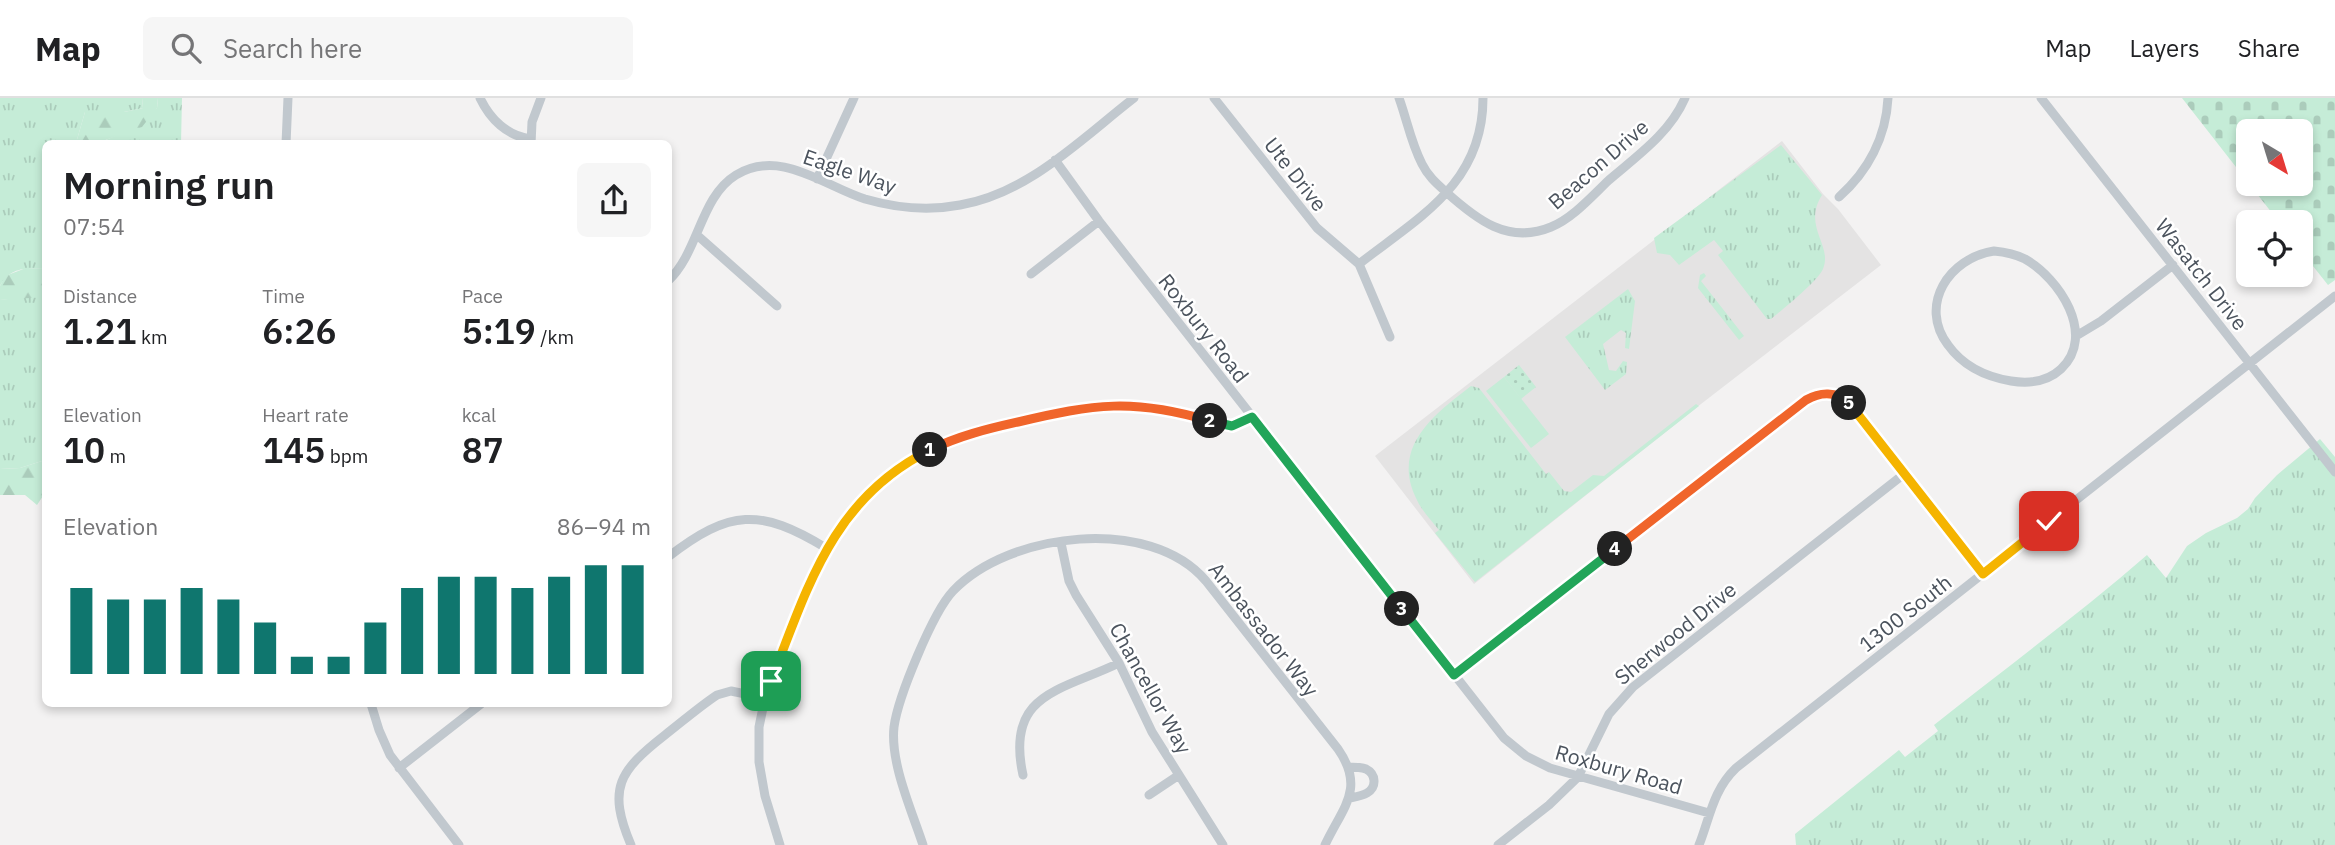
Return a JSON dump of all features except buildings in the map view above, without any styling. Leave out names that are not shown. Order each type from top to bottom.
[{"type":"street","points":[[286,140],[288,98]]},
{"type":"street","points":[[480,98],[488,113],[510,133],[528,140]]},
{"type":"street","points":[[531,140],[532,122],[541,98]]},
{"type":"street","points":[[817,179],[854,98]]},
{"type":"street","name":"Eagle Way","points":[[672,277],[685,262],[716,195],[728,180],[745,170],[777,166],[817,179],[852,195],[881,203],[911,208],[959,206],[994,196],[1026,181],[1134,98]]},
{"type":"street","name":"Ute Drive","points":[[1214,98],[1317,228],[1359,264]]},
{"type":"street","name":"Beacon Drive","points":[[1399,98],[1419,159],[1432,180],[1467,212],[1500,229],[1532,232],[1548,228],[1570,215],[1656,139],[1674,118],[1685,98]]},
{"type":"street","points":[[1390,337],[1359,264],[1447,192],[1463,173],[1474,152],[1480,129],[1483,98]]},
{"type":"street","points":[[1839,197],[1859,177],[1875,152],[1885,124],[1888,98]]},
{"type":"street","name":"Wasatch Drive","points":[[2041,98],[2335,472]]},
{"type":"street","name":"Roxbury Road","points":[[1055,160],[1099,221],[1252,417],[1493,725],[1511,744],[1542,764],[1578,777],[1709,813]]},
{"type":"street","points":[[1031,274],[1099,221]]},
{"type":"street","points":[[697,235],[777,306]]},
{"type":"street","points":[[1994,251],[2015,255],[2035,266],[2058,289],[2067,306],[2076,336],[2070,358],[2060,370],[2046,379],[2027,382],[1993,377],[1962,360],[1944,339],[1937,309],[1942,287],[1954,269],[1972,257],[1994,251]]},
{"type":"street","points":[[2076,336],[2101,321],[2173,265]]},
{"type":"street","name":"1300 South","points":[[1699,845],[1718,789],[1736,768],[2335,296]]},
{"type":"street","points":[[1454,675],[1806,400],[1816,395],[1828,394],[1847,401],[1983,574]]},
{"type":"street","points":[[780,845],[765,796],[759,762],[759,727],[765,698],[826,548],[853,510],[886,478],[921,454],[970,433],[1072,409],[1100,405],[1149,406],[1232,426],[1252,417]]},
{"type":"street","name":"Sherwood Drive","points":[[1498,845],[1549,806],[1578,777],[1603,724],[1617,703],[1633,687],[1905,474]]},
{"type":"street","points":[[672,554],[712,527],[747,519],[788,526],[826,548]]},
{"type":"street","name":"Ambassador Way","points":[[923,845],[898,765],[894,727],[900,704],[931,625],[947,597],[975,572],[1016,552],[1061,542],[1097,538],[1118,539],[1162,550],[1190,565],[1206,581],[1338,749],[1348,767],[1352,783],[1350,798],[1325,845]]},
{"type":"street","name":"Chancellor Way","points":[[1061,542],[1072,588],[1119,663],[1152,732],[1223,845]]},
{"type":"street","points":[[1023,775],[1019,742],[1022,725],[1031,708],[1051,692],[1119,663]]},
{"type":"street","points":[[631,845],[621,822],[618,797],[623,778],[635,760],[717,695],[731,691],[765,698]]},
{"type":"street","points":[[372,707],[384,743],[399,768],[459,845]]},
{"type":"street","points":[[399,768],[477,707]]},
{"type":"street","name":"Ambassador Way","points":[[1348,767],[1368,770],[1375,782],[1367,793],[1350,798]]},
{"type":"street","points":[[1149,795],[1179,775]]},
{"type":"shaded area","points":[[1782,141],[1881,265],[1474,584],[1375,456]]},
{"type":"green space","points":[[0,98],[142,98],[143,108],[124,112],[85,112],[77,140],[42,140],[42,269],[14,272],[0,286]]},
{"type":"green space","points":[[142,98],[158,98],[157,108],[142,127],[105,140],[77,140],[85,112],[124,112],[143,108]]},
{"type":"green space","points":[[158,98],[182,98],[181,140],[106,140],[117,135],[157,108]]},
{"type":"green space","points":[[2182,98],[2335,98],[2335,280],[2328,285],[2313,266],[2313,210],[2270,210],[2258,196],[2314,196],[2314,119],[2236,119],[2236,167]]},
{"type":"green space","points":[[1781,145],[1822,195],[1815,217],[1825,260],[1823,269],[1814,281],[1771,319],[1767,319],[1718,255],[1723,251],[1714,240],[1679,265],[1670,255],[1657,253],[1654,238]]},
{"type":"green space","points":[[26,268],[42,269],[42,297],[0,300],[0,286],[5,276]]},
{"type":"green space","points":[[1704,273],[1706,276],[1701,281],[1744,336],[1739,340],[1698,288],[1700,275]]},
{"type":"green space","points":[[1628,289],[1635,301],[1629,349],[1625,348],[1626,333],[1621,330],[1603,344],[1609,370],[1616,371],[1623,361],[1627,362],[1626,374],[1605,390],[1565,337]]},
{"type":"green space","points":[[42,297],[42,461],[20,468],[0,469],[0,300]]},
{"type":"green space","points":[[1519,365],[1536,387],[1521,399],[1504,377]]},
{"type":"green space","points":[[1504,377],[1549,434],[1531,448],[1486,391]]},
{"type":"green space","points":[[1471,386],[1479,388],[1546,474],[1549,472],[1564,491],[1571,492],[1593,475],[1604,476],[1696,404],[1699,406],[1475,582],[1435,533],[1439,530],[1418,502],[1410,479],[1409,462],[1413,447],[1431,420]]},
{"type":"green space","points":[[2320,439],[2335,457],[2335,845],[1796,845],[1795,834],[1899,750],[1905,757],[1938,731],[1934,725],[2069,620],[2147,555],[2166,578],[2187,546],[2237,518],[2277,475]]},
{"type":"green space","points":[[42,461],[42,498],[37,505],[25,495],[0,495],[0,469],[20,468]]},
{"type":"route","points":[[771,681],[826,548],[853,510],[886,478],[921,454],[970,433],[1091,406],[1149,406],[1232,426],[1252,417],[1454,675],[1806,400],[1816,395],[1833,394],[1847,401],[1983,574],[2049,521]]}]
